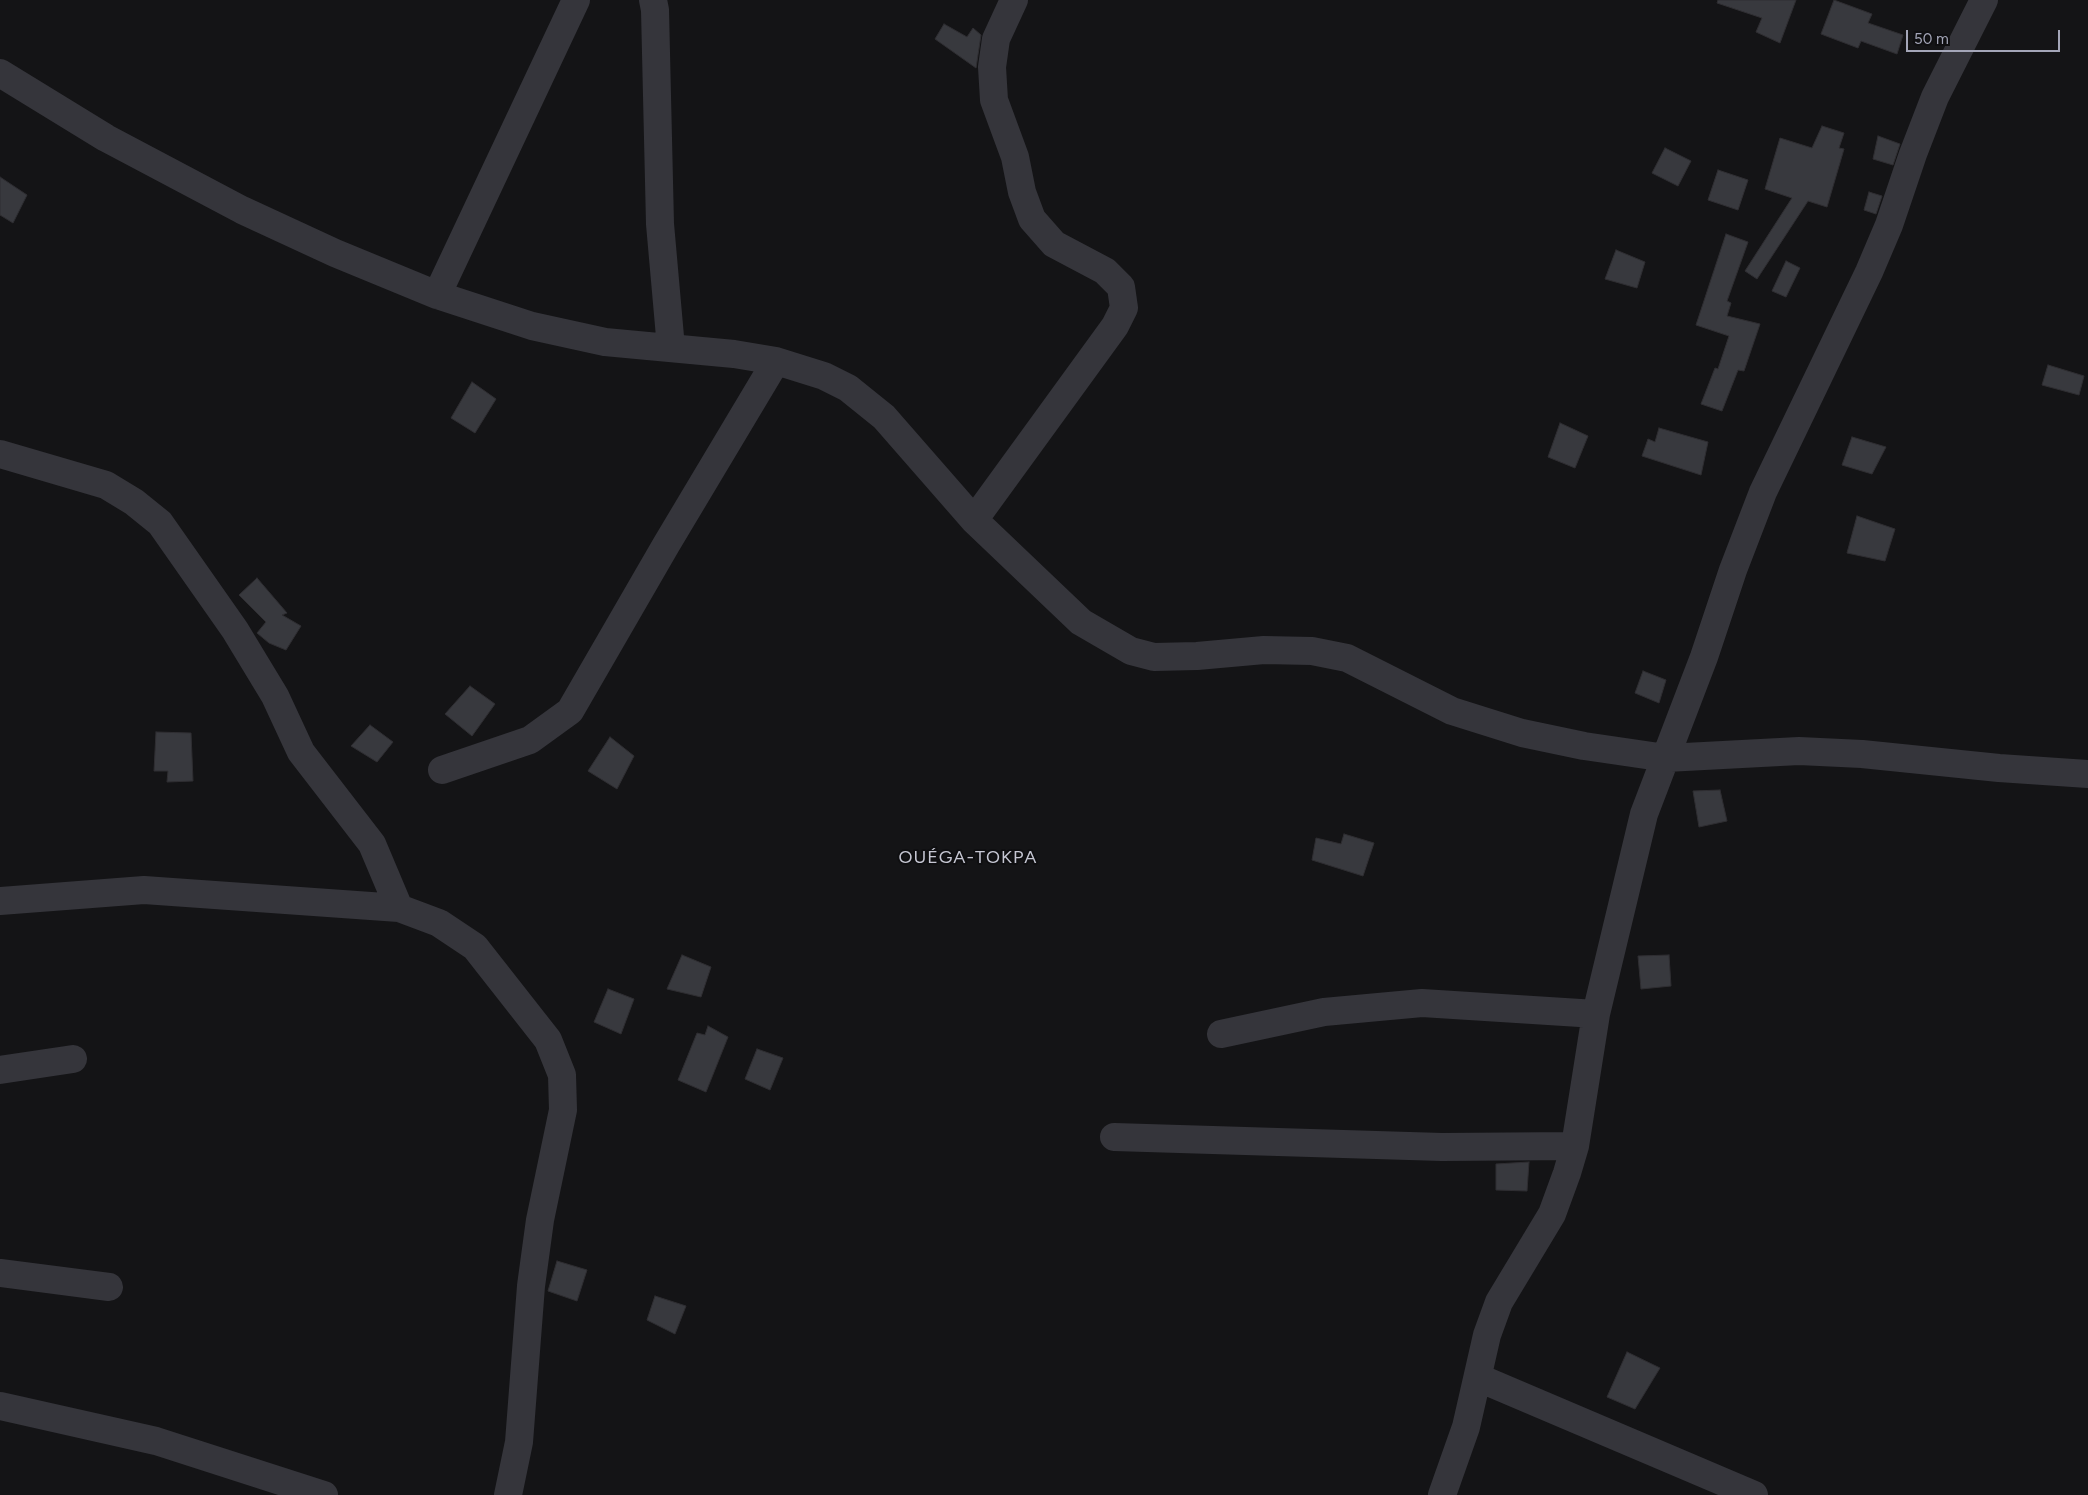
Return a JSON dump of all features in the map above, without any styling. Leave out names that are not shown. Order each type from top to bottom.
[{"type":"street","points":[[437,295],[576,0]]},
{"type":"street","points":[[653,0],[655,10],[660,224],[671,348]]},
{"type":"street","points":[[974,520],[1114,326],[1124,308],[1121,287],[1105,271],[1054,244],[1032,220],[1025,202],[1015,157],[994,100],[992,67],[996,39],[1014,0]]},
{"type":"street","points":[[1442,1495],[1466,1427],[1479,1378],[1487,1335],[1499,1302],[1552,1214],[1575,1146],[1596,1014],[1644,814],[1763,492],[1869,272],[1889,225],[1935,97],[1984,0]]},
{"type":"street","points":[[0,73],[106,138],[242,210],[336,253],[437,295],[532,326],[605,342],[734,354],[776,361],[824,376],[865,400],[884,417],[974,520],[1081,622],[1131,651],[1154,657],[1197,656],[1264,650],[1312,650],[1347,658],[1452,711],[1522,733],[1584,746],[1666,758],[1799,751],[1853,753],[2088,774]]},
{"type":"street","points":[[442,770],[530,740],[570,711],[776,361]]},
{"type":"street","points":[[0,454],[106,484],[134,502],[160,523],[240,638],[275,696],[301,752],[372,844],[399,908]]},
{"type":"street","points":[[0,901],[144,890],[399,908],[439,923],[475,947],[548,1040],[562,1075],[563,1110],[540,1220],[533,1267],[519,1442],[508,1495]]},
{"type":"street","points":[[1221,1034],[1324,1012],[1422,1002],[1596,1014]]},
{"type":"street","points":[[0,1070],[73,1059]]},
{"type":"street","points":[[1114,1137],[1442,1147],[1575,1146]]},
{"type":"street","points":[[0,1273],[108,1287]]},
{"type":"street","points":[[1479,1378],[1754,1495]]},
{"type":"street","points":[[0,1406],[156,1441],[314,1494]]},
{"type":"building","points":[[1718,0],[1796,0],[1780,43],[1756,32],[1762,18],[1717,3]]},
{"type":"building","points":[[1834,0],[1872,14],[1868,23],[1903,35],[1897,54],[1861,41],[1858,48],[1821,34]]},
{"type":"building","points":[[944,24],[967,37],[973,28],[981,35],[976,68],[935,39]]},
{"type":"building","points":[[1822,126],[1844,133],[1839,148],[1844,149],[1827,207],[1808,201],[1757,279],[1745,271],[1792,198],[1765,189],[1780,138],[1812,148]]},
{"type":"building","points":[[1878,136],[1900,144],[1893,165],[1873,159]]},
{"type":"building","points":[[1665,148],[1691,161],[1678,186],[1652,173]]},
{"type":"building","points":[[1718,170],[1748,180],[1738,210],[1708,200]]},
{"type":"building","points":[[0,177],[27,195],[13,223],[0,215]]},
{"type":"building","points":[[1869,192],[1882,196],[1876,214],[1864,210]]},
{"type":"building","points":[[1726,234],[1748,242],[1727,301],[1731,303],[1727,316],[1760,324],[1744,371],[1738,370],[1722,411],[1701,404],[1715,368],[1718,369],[1729,336],[1696,325]]},
{"type":"building","points":[[1616,250],[1645,262],[1637,288],[1605,279]]},
{"type":"building","points":[[1786,261],[1800,268],[1786,297],[1772,291]]},
{"type":"building","points":[[2048,365],[2084,376],[2079,395],[2042,385]]},
{"type":"building","points":[[472,382],[496,399],[475,433],[451,418]]},
{"type":"building","points":[[1560,423],[1588,436],[1575,468],[1548,457]]},
{"type":"building","points":[[1659,428],[1708,442],[1701,475],[1642,456],[1648,439],[1655,442]]},
{"type":"building","points":[[1852,437],[1886,447],[1872,474],[1842,465]]},
{"type":"building","points":[[1857,516],[1895,529],[1885,561],[1847,553]]},
{"type":"building","points":[[257,578],[287,613],[282,615],[301,626],[286,650],[269,643],[257,633],[266,622],[239,595]]},
{"type":"building","points":[[1643,671],[1666,680],[1659,703],[1635,693]]},
{"type":"building","points":[[470,686],[495,704],[472,736],[445,714]]},
{"type":"building","points":[[370,725],[393,742],[377,762],[351,746]]},
{"type":"building","points":[[156,732],[191,733],[193,781],[167,782],[168,771],[154,771]]},
{"type":"building","points":[[610,737],[634,756],[617,789],[588,771]]},
{"type":"building","points":[[1720,790],[1727,821],[1699,827],[1693,791]]},
{"type":"building","points":[[1344,834],[1374,843],[1363,876],[1312,860],[1316,838],[1341,844]]},
{"type":"building","points":[[682,955],[711,967],[701,997],[667,989]]},
{"type":"building","points":[[1669,955],[1671,986],[1641,989],[1638,956]]},
{"type":"building","points":[[608,989],[634,999],[621,1034],[594,1022]]},
{"type":"building","points":[[708,1026],[728,1037],[706,1092],[678,1080],[697,1033],[705,1035]]},
{"type":"building","points":[[757,1049],[783,1058],[770,1090],[745,1079]]},
{"type":"building","points":[[1529,1162],[1527,1191],[1496,1190],[1496,1164]]},
{"type":"building","points":[[557,1261],[587,1270],[577,1301],[548,1291]]},
{"type":"building","points":[[655,1296],[686,1306],[675,1334],[647,1320]]},
{"type":"building","points":[[1627,1352],[1660,1368],[1635,1409],[1607,1397]]},
{"type":"district","name":"OUÉGA-TOKPA","points":[[968,858]]}]
